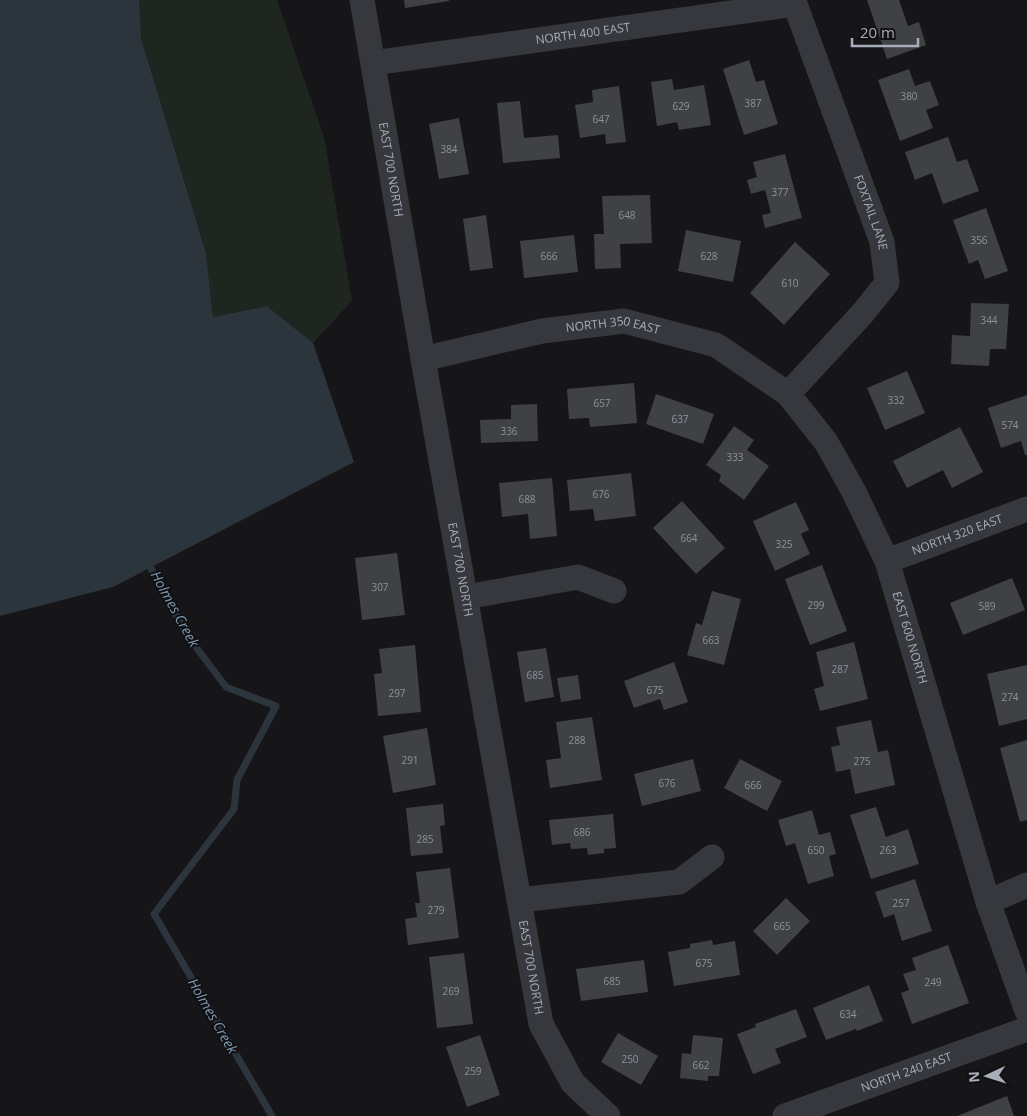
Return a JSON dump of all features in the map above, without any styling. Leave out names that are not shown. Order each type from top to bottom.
[{"type":"street","name":"EAST 700 NORTH","points":[[362,0],[540,1024],[573,1083],[608,1116]]},
{"type":"street","name":"NORTH 400 EAST","points":[[373,63],[795,4]]},
{"type":"street","name":"FOXTAIL LANE","points":[[788,394],[862,314],[887,283],[882,242],[795,4]]},
{"type":"street","name":"NORTH 350 EAST","points":[[423,359],[542,331],[624,321],[716,345],[788,394]]},
{"type":"street","name":"EAST 600 NORTH","points":[[788,394],[826,442],[854,492],[887,561],[988,902],[1027,1011]]},
{"type":"street","name":"NORTH 320 EAST","points":[[887,561],[1027,509]]},
{"type":"street","points":[[466,597],[578,577],[614,591]]},
{"type":"street","points":[[519,900],[679,882],[712,857]]},
{"type":"street","points":[[988,902],[1027,885]]},
{"type":"street","name":"NORTH 240 EAST","points":[[785,1116],[1027,1029]]},
{"type":"shaded area","points":[[0,0],[139,0],[141,38],[206,253],[213,317],[267,306],[313,343],[354,462],[113,587],[0,616]]},
{"type":"shaded area","points":[[139,0],[277,0],[324,137],[352,301],[313,343],[267,306],[213,317],[206,253],[141,38]]},
{"type":"building","points":[[404,0],[449,0],[449,1],[405,8]]},
{"type":"building","points":[[867,0],[899,0],[908,26],[919,22],[926,45],[887,59]]},
{"type":"building","points":[[749,60],[756,82],[764,80],[778,124],[744,135],[723,69]]},
{"type":"building","points":[[909,69],[915,86],[930,81],[939,105],[926,110],[933,128],[900,141],[878,80]]},
{"type":"building","points":[[672,79],[674,90],[704,85],[711,125],[679,130],[677,122],[657,126],[651,82]]},
{"type":"building","points":[[619,86],[626,142],[606,144],[605,134],[580,138],[575,105],[593,102],[592,90]]},
{"type":"building","points":[[520,101],[524,138],[558,135],[560,158],[503,163],[497,103]]},
{"type":"building","points":[[459,118],[469,174],[439,179],[429,124]]},
{"type":"building","points":[[948,137],[957,162],[967,159],[979,191],[943,204],[932,173],[915,180],[905,152]]},
{"type":"building","points":[[785,154],[802,218],[765,228],[762,215],[771,213],[765,190],[751,194],[747,180],[757,177],[753,162]]},
{"type":"building","points":[[650,195],[652,243],[620,244],[621,268],[595,269],[594,234],[604,234],[602,196]]},
{"type":"building","points":[[986,208],[1008,271],[985,279],[978,260],[969,264],[953,220]]},
{"type":"building","points":[[486,215],[493,268],[470,271],[463,219]]},
{"type":"building","points":[[686,230],[741,241],[733,282],[678,271]]},
{"type":"building","points":[[574,235],[578,272],[524,278],[520,241]]},
{"type":"building","points":[[795,242],[830,274],[784,325],[750,293]]},
{"type":"building","points":[[971,303],[1009,304],[1006,349],[990,349],[989,366],[951,364],[952,335],[970,336]]},
{"type":"building","points":[[907,371],[925,413],[885,430],[867,388]]},
{"type":"building","points":[[634,383],[637,423],[590,427],[589,418],[569,419],[567,389]]},
{"type":"building","points":[[656,394],[714,414],[703,444],[646,424]]},
{"type":"building","points":[[1027,395],[1027,455],[1025,455],[1021,441],[1001,448],[988,408]]},
{"type":"building","points":[[537,404],[538,441],[481,443],[480,420],[511,419],[511,405]]},
{"type":"building","points":[[734,426],[754,440],[747,450],[769,466],[744,500],[719,481],[721,475],[706,465]]},
{"type":"building","points":[[960,427],[983,472],[952,488],[943,470],[907,488],[893,461]]},
{"type":"building","points":[[631,473],[636,516],[595,521],[593,509],[570,511],[567,480]]},
{"type":"building","points":[[552,478],[557,536],[530,539],[528,514],[502,517],[499,483]]},
{"type":"building","points":[[682,501],[725,548],[696,574],[653,528]]},
{"type":"building","points":[[796,502],[809,530],[801,534],[810,554],[775,571],[753,521]]},
{"type":"building","points":[[397,553],[405,615],[362,620],[355,558]]},
{"type":"building","points":[[822,565],[847,631],[810,645],[785,579]]},
{"type":"building","points":[[1012,578],[1025,610],[963,635],[950,603]]},
{"type":"building","points":[[712,591],[741,599],[724,665],[687,655],[696,623],[702,625]]},
{"type":"building","points":[[854,642],[868,699],[820,711],[814,689],[824,686],[816,652]]},
{"type":"building","points":[[415,645],[421,712],[378,716],[374,674],[382,673],[379,649]]},
{"type":"building","points":[[546,648],[554,697],[525,702],[517,652]]},
{"type":"building","points":[[674,662],[688,702],[664,710],[660,699],[634,708],[624,681]]},
{"type":"building","points":[[1027,665],[1027,719],[999,726],[987,674]]},
{"type":"building","points":[[578,675],[581,699],[561,702],[557,678]]},
{"type":"building","points":[[592,717],[602,780],[550,788],[546,760],[561,758],[556,722]]},
{"type":"building","points":[[871,720],[878,752],[888,750],[895,785],[855,794],[850,769],[836,772],[831,747],[840,745],[836,727]]},
{"type":"building","points":[[427,728],[436,785],[393,793],[383,736]]},
{"type":"building","points":[[1027,740],[1027,820],[1020,822],[1000,748]]},
{"type":"building","points":[[693,759],[701,791],[642,806],[634,774]]},
{"type":"building","points":[[740,759],[782,781],[767,811],[724,788]]},
{"type":"building","points":[[443,804],[445,825],[440,826],[443,853],[411,856],[406,808]]},
{"type":"building","points":[[876,807],[886,837],[908,829],[919,864],[871,879],[850,815]]},
{"type":"building","points":[[812,810],[819,835],[830,832],[836,854],[829,856],[834,876],[808,884],[795,843],[786,846],[778,820]]},
{"type":"building","points":[[613,814],[616,848],[604,849],[604,853],[588,855],[587,848],[571,849],[570,843],[552,845],[549,820]]},
{"type":"building","points":[[450,868],[459,938],[408,945],[405,919],[417,917],[415,903],[420,903],[416,872]]},
{"type":"building","points":[[915,879],[932,931],[902,941],[894,914],[884,918],[875,892]]},
{"type":"building","points":[[786,898],[810,921],[777,955],[753,931]]},
{"type":"building","points":[[712,940],[713,945],[735,941],[740,975],[674,986],[668,952],[690,948],[690,944]]},
{"type":"building","points":[[948,945],[969,1003],[912,1024],[901,993],[909,990],[903,974],[916,970],[912,958]]},
{"type":"building","points":[[464,953],[473,1024],[437,1028],[429,957]]},
{"type":"building","points":[[644,960],[648,992],[581,1001],[576,969]]},
{"type":"building","points":[[869,985],[883,1021],[826,1040],[813,1008]]},
{"type":"building","points":[[796,1009],[807,1037],[775,1049],[781,1063],[753,1074],[737,1034],[756,1027],[755,1024]]},
{"type":"building","points":[[618,1033],[658,1056],[641,1085],[601,1062]]},
{"type":"building","points":[[480,1035],[500,1095],[467,1107],[446,1047]]},
{"type":"building","points":[[693,1035],[723,1038],[719,1076],[708,1076],[708,1081],[680,1078],[682,1053],[691,1054]]},
{"type":"building","points":[[1007,1096],[1014,1116],[957,1116]]},
{"type":"waterway","name":"Holmes Creek","points":[[147,561],[187,635],[226,687],[276,706],[237,780],[234,809],[154,914],[272,1116]]}]
